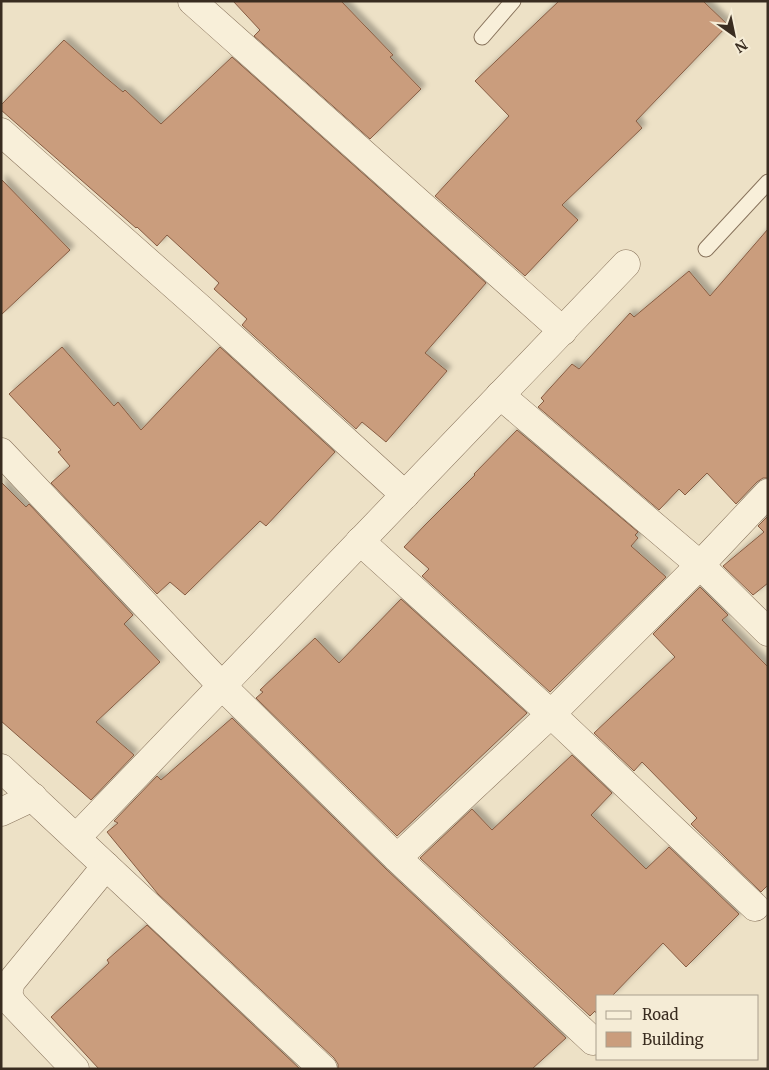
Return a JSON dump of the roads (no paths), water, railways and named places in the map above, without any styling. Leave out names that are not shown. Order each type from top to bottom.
[{"type":"street","points":[[192,1],[563,331]]},
{"type":"street","points":[[1,132],[201,309],[405,495]]},
{"type":"street","points":[[76,838],[626,264]]},
{"type":"street","points":[[500,396],[700,565],[768,632]]},
{"type":"street","points":[[1,452],[222,686],[397,858],[593,1041]]},
{"type":"street","points":[[397,858],[551,714],[700,565],[768,493]]},
{"type":"street","points":[[360,541],[551,714],[755,907]]},
{"type":"street","points":[[1,768],[323,1069]]},
{"type":"street","points":[[1,812],[33,797]]},
{"type":"street","points":[[75,1069],[12,1003],[8,992],[11,982],[106,866]]},
{"type":"lane","points":[[482,36],[513,1]]},
{"type":"lane","points":[[706,249],[768,182]]}]
